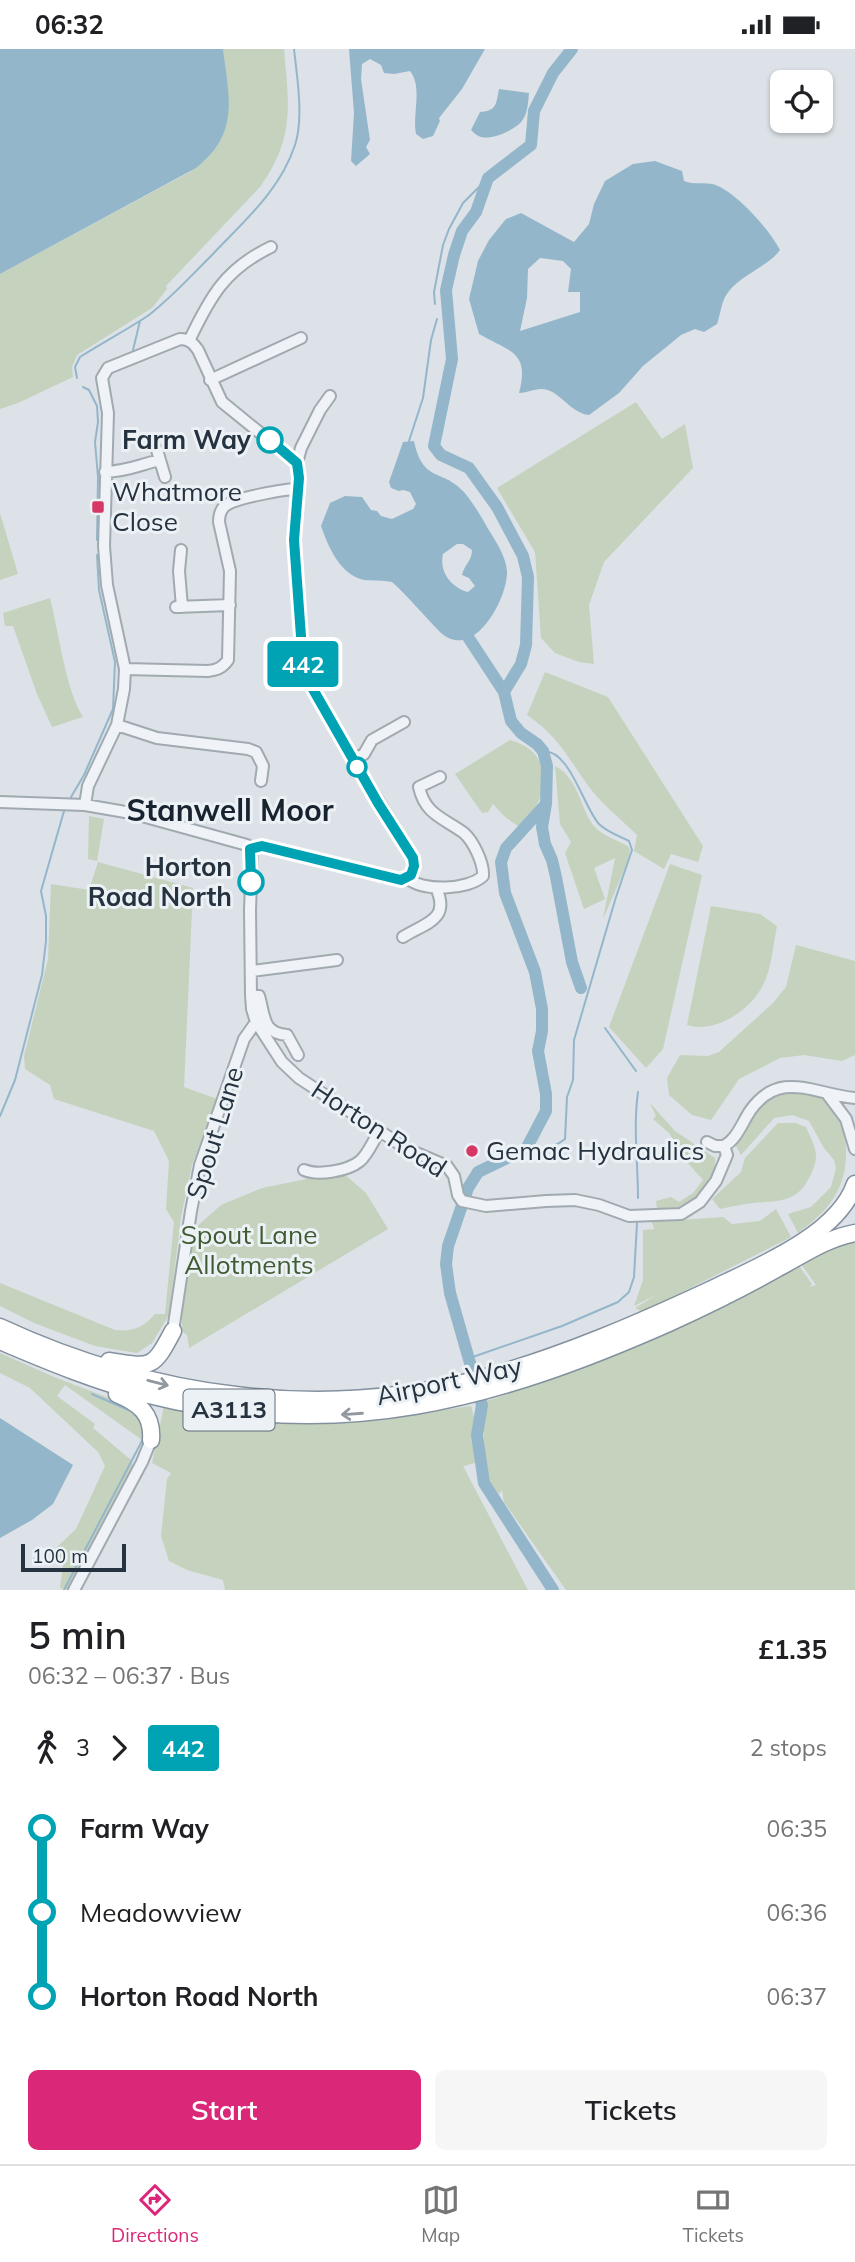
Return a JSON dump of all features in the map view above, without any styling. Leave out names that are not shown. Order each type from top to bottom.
[{"type":"highway","name":"Airport Way","points":[[485,1385],[528,1365],[640,1322],[757,1266],[832,1221],[847,1203],[855,1184]]},
{"type":"highway","name":"Airport Way","points":[[0,1341],[96,1379],[198,1406],[303,1416],[403,1409],[466,1389],[565,1365],[629,1341],[745,1286],[831,1239],[855,1233]]},
{"type":"highway","name":"Airport Way","points":[[0,1327],[69,1356],[175,1387],[273,1400],[328,1401],[466,1389]]},
{"type":"highway","points":[[69,1356],[85,1355],[137,1365],[148,1364],[159,1357],[173,1331]]},
{"type":"highway","points":[[44,1360],[75,1379],[137,1403],[150,1421],[150,1440]]},
{"type":"street","points":[[189,341],[220,284],[241,264],[271,247]]},
{"type":"street","points":[[85,805],[88,786],[117,725],[125,669],[107,585],[104,546],[108,413],[103,373],[108,368],[180,339],[189,341],[198,350],[222,402],[297,463]]},
{"type":"street","points":[[210,380],[301,339]]},
{"type":"street","points":[[0,802],[85,805],[131,813],[243,843],[250,849],[262,846],[401,880],[411,875],[413,858],[310,684],[302,659],[294,540],[299,478],[297,463],[301,448],[330,395]]},
{"type":"street","points":[[288,453],[301,448]]},
{"type":"street","points":[[105,471],[128,471],[158,455],[165,477]]},
{"type":"street","points":[[125,669],[208,671],[223,666],[228,660],[230,571],[219,514],[224,506],[234,502],[286,489],[298,489]]},
{"type":"street","points":[[182,556],[179,607],[230,605]]},
{"type":"street","points":[[353,760],[364,754],[372,740],[404,722]]},
{"type":"street","points":[[117,725],[156,738],[256,752],[263,766],[261,781]]},
{"type":"street","points":[[407,878],[415,884],[436,888],[473,882],[484,876],[483,863],[467,835],[433,814],[420,794],[419,787],[440,777]]},
{"type":"street","name":"Horton Road","points":[[250,849],[251,995],[256,1022],[282,1062],[292,1072],[415,1154],[447,1166],[454,1176],[459,1198],[474,1205],[575,1201],[599,1205],[629,1216],[681,1213],[700,1202],[716,1181],[727,1155],[724,1146],[734,1139],[752,1108],[769,1093],[798,1086],[828,1095],[855,1098]]},
{"type":"street","points":[[403,937],[414,923],[429,923],[438,915],[442,905],[436,888]]},
{"type":"street","points":[[252,971],[334,963]]},
{"type":"street","points":[[251,995],[259,996],[263,1016],[270,1029],[277,1034],[287,1035],[298,1055]]},
{"type":"street","name":"Spout Lane","points":[[173,1331],[200,1165],[244,1039],[256,1022]]},
{"type":"street","points":[[828,1095],[846,1119],[855,1149]]},
{"type":"street","points":[[304,1170],[312,1173],[352,1166],[361,1160],[379,1132]]},
{"type":"street","points":[[707,1142],[724,1146]]},
{"type":"street","points":[[74,1590],[141,1464],[150,1440]]},
{"type":"green space","points":[[223,49],[284,49],[287,121],[279,153],[260,187],[166,286],[167,289],[152,308],[77,355],[72,367],[73,377],[0,409],[0,274],[188,173],[204,161],[216,148],[227,119]]},
{"type":"green space","points":[[636,402],[662,439],[685,424],[693,468],[604,562],[589,605],[594,664],[579,662],[555,653],[541,638],[535,552],[497,488]]},
{"type":"green space","points":[[0,513],[18,574],[0,580]]},
{"type":"green space","points":[[50,598],[67,676],[83,717],[52,727],[37,694],[13,626],[5,626],[3,613]]},
{"type":"green space","points":[[545,672],[608,697],[703,846],[698,862],[671,854],[664,869],[634,851],[637,835],[592,791],[554,738],[527,715]]},
{"type":"green space","points":[[510,740],[529,749],[543,770],[539,800],[522,829],[493,804],[488,812],[482,813],[455,774]]},
{"type":"green space","points":[[555,766],[570,779],[592,823],[601,832],[628,846],[630,850],[626,866],[603,919],[615,858],[594,868],[605,899],[584,909],[565,853],[571,842],[560,824]]},
{"type":"green space","points":[[89,816],[104,819],[97,861],[88,859]]},
{"type":"green space","points":[[98,862],[193,888],[184,1087],[217,1099],[192,1165],[181,1217],[169,1315],[152,1343],[137,1353],[95,1346],[34,1323],[0,1306],[0,1283],[115,1330],[133,1329],[147,1322],[155,1314],[165,1314],[174,1222],[166,1209],[169,1161],[154,1131],[54,1099],[50,1085],[25,1069],[24,1056],[48,959],[51,884],[89,890]]},
{"type":"green space","points":[[670,864],[702,875],[663,1049],[646,1068],[609,1027]]},
{"type":"green space","points":[[711,906],[760,914],[777,926],[768,971],[763,985],[750,1003],[731,1018],[698,1027],[687,1025]]},
{"type":"green space","points":[[796,945],[855,961],[855,1055],[842,1061],[804,1055],[780,1058],[739,1079],[711,1120],[692,1115],[669,1095],[667,1078],[680,1055],[708,1056],[719,1052],[773,1003],[786,987]]},
{"type":"green space","points":[[791,1090],[812,1093],[823,1098],[839,1118],[846,1143],[845,1170],[836,1194],[824,1211],[798,1233],[788,1214],[811,1207],[831,1187],[836,1168],[834,1160],[809,1121],[792,1115],[774,1118],[741,1155],[736,1146],[756,1111],[770,1099]]},
{"type":"green space","points":[[650,1103],[675,1131],[715,1158],[715,1171],[697,1198],[679,1207],[657,1209],[656,1201],[671,1197],[679,1202],[693,1193],[703,1180],[687,1162],[669,1133],[653,1119],[656,1116]]},
{"type":"green space","points":[[778,1123],[795,1123],[806,1127],[812,1141],[816,1153],[815,1164],[804,1186],[786,1199],[720,1209],[712,1199],[741,1172],[745,1158]]},
{"type":"green space","name":"Spout Lane Allotments","points":[[342,1172],[366,1193],[388,1229],[189,1348],[187,1335],[182,1331],[182,1308],[193,1230],[221,1205],[262,1188]]},
{"type":"green space","points":[[776,1209],[791,1237],[643,1312],[635,1308],[658,1294],[634,1306],[643,1280],[643,1230],[654,1229],[652,1222],[723,1217],[732,1224],[760,1221]]},
{"type":"green space","points":[[848,1238],[855,1238],[855,1590],[566,1590],[504,1502],[502,1490],[499,1494],[488,1483],[484,1402],[634,1347],[799,1266],[812,1284],[809,1287],[816,1285],[801,1264]]},
{"type":"green space","points":[[0,1353],[122,1403],[142,1415],[142,1440],[65,1385],[57,1396],[95,1424],[93,1428],[131,1460],[133,1466],[67,1590],[60,1588],[63,1564],[56,1548],[76,1529],[105,1466],[98,1452],[30,1388],[0,1373]]},
{"type":"green space","points":[[164,1406],[258,1420],[335,1423],[471,1406],[476,1424],[475,1463],[463,1466],[528,1590],[225,1590],[223,1580],[187,1570],[169,1561],[161,1536],[167,1479],[171,1473],[152,1463]]},
{"type":"water","points":[[0,49],[223,49],[229,99],[220,142],[196,168],[0,274]]},
{"type":"water","points":[[349,49],[485,49],[462,89],[439,118],[433,136],[423,139],[416,134],[417,93],[410,71],[384,73],[381,65],[370,59],[362,64],[361,79],[370,140],[366,147],[370,154],[356,166],[351,161],[354,113]]},
{"type":"water","points":[[499,89],[529,93],[525,115],[519,124],[509,131],[497,136],[480,137],[471,130],[480,112],[495,106]]},
{"type":"water","points":[[655,161],[682,171],[684,181],[721,187],[750,211],[780,250],[730,290],[717,324],[704,332],[695,329],[681,335],[643,366],[619,393],[589,415],[576,410],[548,390],[519,393],[522,369],[515,355],[479,334],[469,299],[478,261],[489,240],[506,219],[521,213],[574,242],[589,224],[594,204],[605,181],[633,164]],"holes":[[[540,258],[563,261],[571,269],[568,292],[580,292],[580,312],[520,331],[527,298],[528,269]]]},
{"type":"water","points":[[414,441],[422,463],[455,484],[470,499],[505,560],[506,583],[495,611],[476,634],[465,639],[452,639],[440,632],[392,582],[364,580],[348,572],[331,551],[321,526],[330,503],[345,496],[362,497],[371,510],[392,519],[413,509],[416,504],[410,492],[391,488],[389,482],[403,442]],"holes":[[[457,544],[463,544],[472,550],[462,575],[469,578],[475,586],[468,592],[452,583],[445,573],[442,561],[443,554]]]},
{"type":"water","points":[[0,1418],[73,1465],[53,1504],[32,1520],[0,1538]]},
{"type":"waterway","points":[[77,378],[75,367],[80,357],[149,315],[166,301],[248,218],[280,177],[298,134],[299,97],[294,49]]},
{"type":"waterway","points":[[504,692],[521,664],[526,645],[528,577],[523,556],[497,507],[469,468],[441,455],[434,446],[452,359],[446,290],[462,231],[476,212],[488,178],[531,145],[534,111],[553,73],[572,49]]},
{"type":"waterway","points":[[435,304],[434,292],[443,245],[449,229],[463,203],[488,178]]},
{"type":"waterway","points":[[409,441],[423,398],[431,340],[437,319]]},
{"type":"waterway","points":[[133,350],[140,321]]},
{"type":"waterway","points":[[83,387],[89,390],[97,406],[97,540]]},
{"type":"waterway","points":[[71,797],[84,775],[113,709],[115,662],[99,590],[97,555]]},
{"type":"waterway","points":[[468,637],[504,692],[511,721],[543,751],[547,766],[546,804],[542,827],[556,877],[572,962],[581,988]]},
{"type":"waterway","points":[[526,1149],[547,1148],[565,1139],[567,1097],[573,1080],[574,1040],[632,850],[629,841],[599,824],[561,759],[553,753],[543,751]]},
{"type":"waterway","points":[[546,804],[506,848],[501,862],[505,893],[535,972],[542,1009],[538,1051],[546,1094],[546,1111],[526,1149],[478,1172],[468,1188],[448,1246],[446,1264],[450,1293],[482,1405],[477,1435],[484,1483],[553,1590]]},
{"type":"waterway","points":[[0,1116],[15,1080],[42,975],[46,916],[41,891],[64,811]]},
{"type":"waterway","points":[[605,1028],[636,1071]]},
{"type":"waterway","points":[[638,1092],[638,1198]]},
{"type":"waterway","points":[[467,1359],[562,1326],[618,1302],[629,1292],[634,1277],[637,1223]]},
{"type":"waterway","points":[[92,1394],[133,1412],[138,1418]]},
{"type":"waterway","points":[[64,1590],[143,1439]]},
{"type":"bus line","name":"442","points":[[251,882],[250,849],[262,846],[401,880],[411,875],[414,866],[413,858],[378,803],[310,684],[303,664],[294,540],[299,475],[297,463],[270,440]]},
{"type":"place","name":"Farm Way","points":[[270,440]]},
{"type":"place","name":"Whatmore Close","points":[[98,507]]},
{"type":"place","name":"Horton Road North","points":[[251,882]]},
{"type":"place","name":"Gemac Hydraulics","points":[[472,1151]]},
{"type":"district","name":"Stanwell Moor","points":[[230,811]]}]
